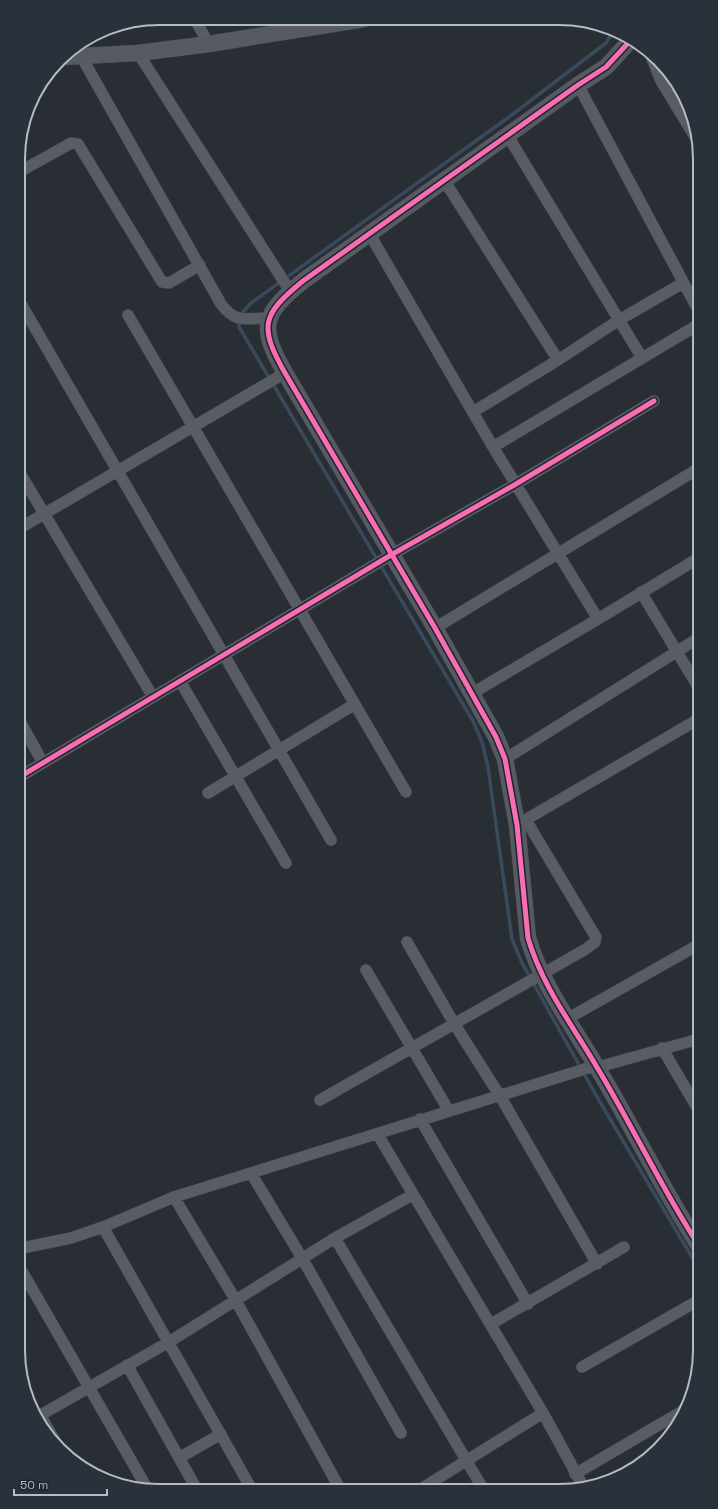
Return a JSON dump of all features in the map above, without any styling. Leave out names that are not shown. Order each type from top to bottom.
[{"type":"street","points":[[198,25],[210,44]]},
{"type":"street","points":[[73,56],[138,53],[210,44],[327,25]]},
{"type":"street","points":[[627,44],[606,67],[578,85],[369,233],[290,291],[277,304],[268,318],[267,330],[269,340],[285,373],[435,628],[496,737],[504,759],[522,822],[528,938],[542,974],[593,1068],[693,1232]]},
{"type":"street","points":[[138,53],[290,291]]},
{"type":"street","points":[[81,56],[228,313],[235,318],[268,318]]},
{"type":"street","points":[[655,66],[661,81],[689,126]]},
{"type":"street","points":[[661,81],[667,80]]},
{"type":"street","points":[[578,85],[693,301]]},
{"type":"street","points":[[508,136],[642,358]]},
{"type":"street","points":[[25,169],[71,143],[78,144],[162,282],[169,283],[200,266]]},
{"type":"street","points":[[444,180],[558,360]]},
{"type":"street","points":[[369,233],[493,447],[598,619]]},
{"type":"street","points":[[473,412],[558,360],[619,320],[683,283]]},
{"type":"street","points":[[25,311],[116,471],[331,840]]},
{"type":"street","points":[[128,315],[406,792]]},
{"type":"street","points":[[493,447],[693,328]]},
{"type":"street","points":[[25,525],[285,373]]},
{"type":"street","points":[[25,774],[391,555],[516,484],[654,401]]},
{"type":"street","points":[[435,628],[693,472]]},
{"type":"street","points":[[25,482],[153,697]]},
{"type":"street","points":[[471,694],[693,561]]},
{"type":"street","points":[[641,592],[693,679]]},
{"type":"street","points":[[504,759],[693,641]]},
{"type":"street","points":[[180,681],[286,863]]},
{"type":"street","points":[[208,793],[355,704]]},
{"type":"street","points":[[522,822],[693,722]]},
{"type":"street","points":[[25,730],[43,763]]},
{"type":"street","points":[[320,1100],[455,1025],[591,946],[595,942],[596,937],[522,822]]},
{"type":"street","points":[[407,942],[455,1025],[500,1096],[597,1264]]},
{"type":"street","points":[[567,1019],[693,948]]},
{"type":"street","points":[[366,970],[449,1111]]},
{"type":"street","points":[[25,1247],[71,1238],[103,1227],[174,1197],[251,1172],[378,1135],[420,1120],[574,1073],[693,1040]]},
{"type":"street","points":[[662,1048],[693,1101]]},
{"type":"street","points":[[420,1120],[528,1304]]},
{"type":"street","points":[[378,1135],[412,1195],[543,1413],[580,1482]]},
{"type":"street","points":[[251,1172],[302,1258],[401,1433]]},
{"type":"street","points":[[42,1414],[169,1342],[335,1238],[412,1195]]},
{"type":"street","points":[[174,1197],[236,1299],[337,1484]]},
{"type":"street","points":[[103,1227],[249,1484]]},
{"type":"street","points":[[335,1238],[480,1484]]},
{"type":"street","points":[[490,1324],[528,1304],[624,1247]]},
{"type":"street","points":[[25,1278],[144,1483]]},
{"type":"street","points":[[582,1367],[693,1304]]},
{"type":"street","points":[[127,1365],[194,1484]]},
{"type":"street","points":[[429,1484],[543,1413]]},
{"type":"street","points":[[575,1474],[676,1415]]},
{"type":"street","points":[[179,1458],[221,1434]]},
{"type":"waterway","points":[[610,36],[606,43],[509,117],[251,303],[241,314],[239,327],[473,721],[482,742],[488,767],[512,939],[522,963],[597,1097],[693,1259]]},
{"type":"cycle path","points":[[627,44],[606,67],[578,85],[303,281],[279,303],[272,313],[268,322],[268,333],[271,344],[285,373],[435,628],[496,737],[505,759],[517,825],[528,938],[534,956],[541,973],[559,1005],[611,1091],[693,1237]]},
{"type":"cycle path","points":[[25,774],[391,555],[516,484],[654,401]]}]
